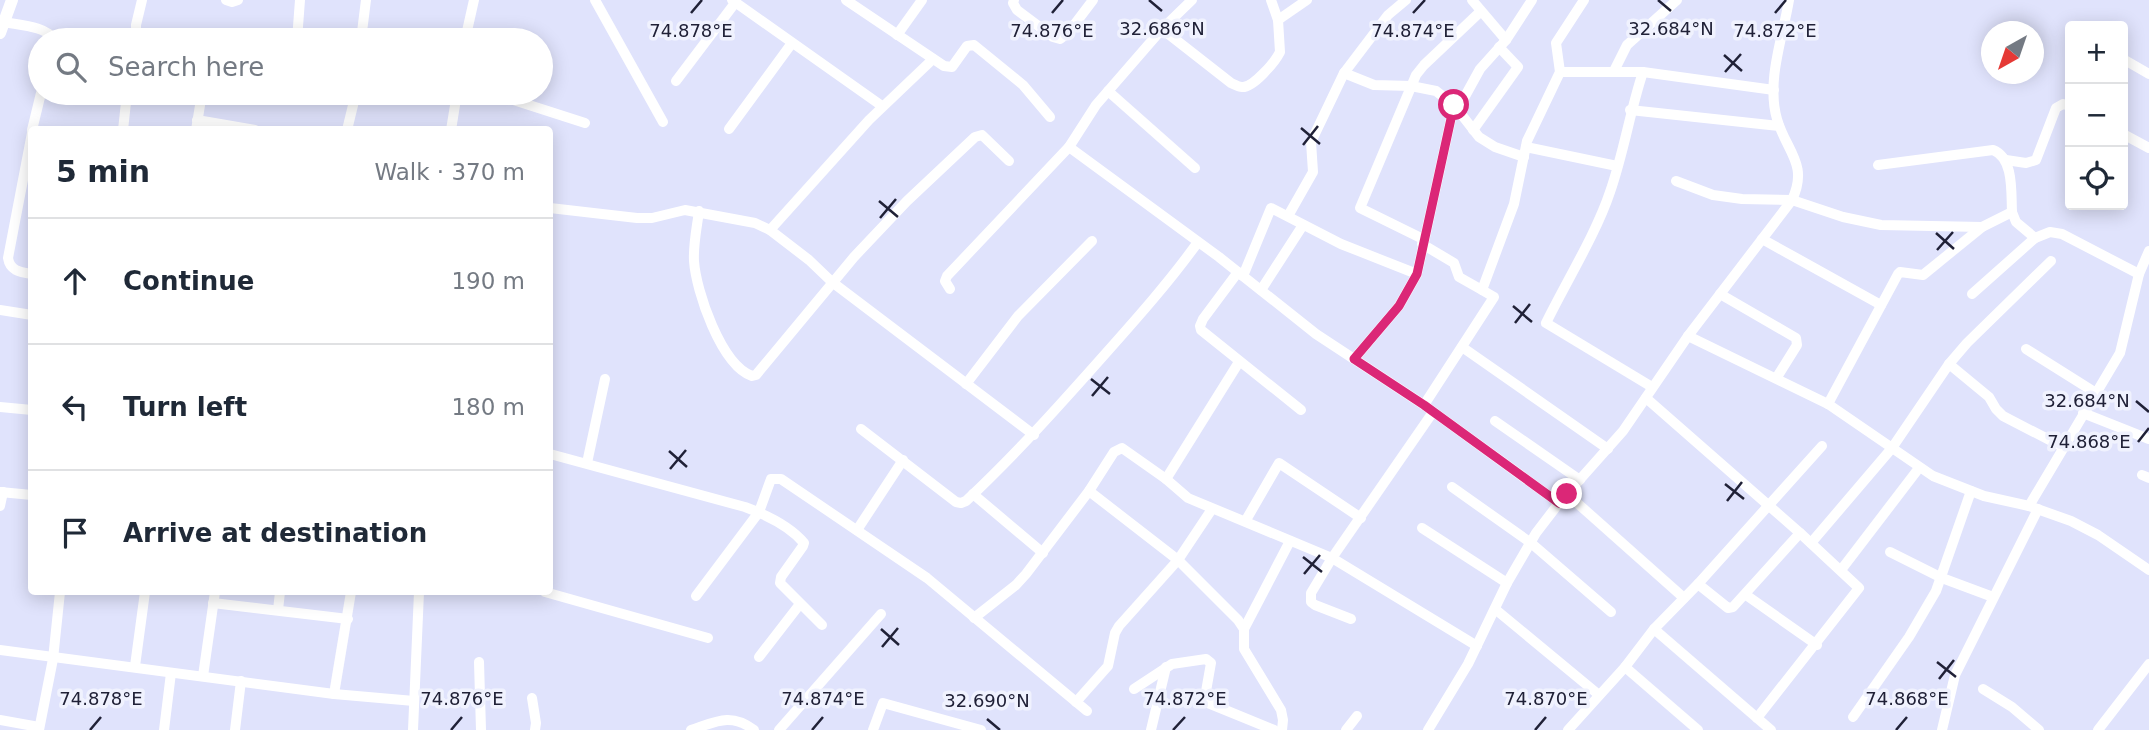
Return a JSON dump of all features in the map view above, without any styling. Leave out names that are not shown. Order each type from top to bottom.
[{"type":"main road","points":[[2,28],[12,0]]},
{"type":"street","points":[[136,28],[142,0]]},
{"type":"street","points":[[226,0],[238,0]]},
{"type":"street","points":[[298,28],[300,0]]},
{"type":"street","points":[[362,28],[366,0]]},
{"type":"street","points":[[468,28],[474,0]]},
{"type":"street","points":[[594,0],[604,13],[663,122]]},
{"type":"street","points":[[846,0],[944,66],[952,67],[967,46],[974,45],[1023,85],[1050,117]]},
{"type":"street","points":[[897,35],[922,0]]},
{"type":"street","points":[[1014,0],[1013,4],[1017,10],[1053,37],[1060,39],[1068,33],[1093,0]]},
{"type":"street","points":[[950,289],[947,276],[1069,147],[1108,91],[1161,29],[1192,0]]},
{"type":"street","points":[[1161,29],[1231,83],[1245,88],[1260,76],[1280,52],[1278,20],[1271,0]]},
{"type":"street","points":[[1278,20],[1307,0]]},
{"type":"street","points":[[1287,216],[1313,172],[1311,142],[1344,73],[1388,15],[1406,0]]},
{"type":"street","points":[[1472,0],[1518,67],[1474,130]]},
{"type":"street","points":[[1354,359],[1399,306],[1417,274],[1456,107],[1480,69],[1503,43],[1532,0]]},
{"type":"street","points":[[1482,290],[1514,204],[1530,132],[1560,72],[1556,43],[1584,0]]},
{"type":"street","points":[[1614,71],[1628,45],[1677,0]]},
{"type":"street","points":[[1428,730],[1477,646],[1507,583],[1531,543],[1563,499],[1608,449],[1797,190],[1799,167],[1779,126],[1773,102],[1789,0]]},
{"type":"street","points":[[676,80],[734,1],[882,106]]},
{"type":"street","points":[[1351,619],[1311,602],[1311,593],[1361,518],[1494,297],[1459,277],[1454,263],[1423,242],[1360,208],[1411,86],[1424,65],[1480,12]]},
{"type":"street","points":[[2,28],[28,30]]},
{"type":"street","points":[[729,129],[792,43]]},
{"type":"street","points":[[770,230],[882,106],[933,59]]},
{"type":"street","points":[[2128,62],[2149,74]]},
{"type":"street","points":[[1560,72],[1643,72],[1774,90]]},
{"type":"street","points":[[1643,72],[1605,205],[1546,323],[1652,387]]},
{"type":"street","points":[[1344,73],[1374,85],[1436,90],[1456,107],[1474,130],[1495,147],[1617,166]]},
{"type":"street","points":[[1108,91],[1195,168]]},
{"type":"street","points":[[33,126],[38,105]]},
{"type":"street","points":[[123,126],[126,105]]},
{"type":"street","points":[[197,125],[200,105]]},
{"type":"street","points":[[348,126],[353,105]]},
{"type":"street","points":[[452,126],[455,105]]},
{"type":"street","points":[[529,105],[585,123]]},
{"type":"street","points":[[2006,160],[2026,163],[2036,160],[2056,108],[2065,105]]},
{"type":"street","points":[[1630,110],[1779,126]]},
{"type":"street","points":[[699,211],[694,261],[700,293],[714,331],[747,374],[756,375],[832,282],[908,201],[975,137],[982,135],[1009,161]]},
{"type":"street","points":[[2128,137],[2149,148]]},
{"type":"street","points":[[1069,147],[1241,274],[1316,334],[1563,499],[1684,598]]},
{"type":"street","points":[[1878,165],[1993,150],[2000,153],[2006,160],[2012,212],[2016,222],[2035,238]]},
{"type":"street","points":[[28,152],[8,258],[10,267],[28,273]]},
{"type":"street","points":[[1676,181],[1726,198],[1792,200],[1843,217],[1881,225],[1982,227]]},
{"type":"street","points":[[553,208],[637,218],[685,210],[699,211],[755,223],[770,230],[832,282],[1034,435]]},
{"type":"street","points":[[1301,410],[1205,335],[1200,326],[1241,274],[1271,208],[1341,244],[1417,274]]},
{"type":"street","points":[[1828,404],[1900,272],[1923,275],[1982,227],[2012,212]]},
{"type":"street","points":[[1261,290],[1303,225]]},
{"type":"street","points":[[1972,294],[2035,238],[2050,232],[2062,234],[2139,274]]},
{"type":"street","points":[[1762,239],[1881,305]]},
{"type":"street","points":[[966,384],[1018,316],[1092,241]]},
{"type":"street","points":[[861,429],[956,502],[961,503],[1034,435],[1170,281],[1198,242]]},
{"type":"street","points":[[1942,730],[1955,675],[2033,508],[2063,447],[2120,353],[2139,274],[2149,251]]},
{"type":"street","points":[[1811,543],[1892,448],[1949,364],[2051,261]]},
{"type":"street","points":[[2137,288],[2149,290]]},
{"type":"street","points":[[1720,294],[1797,340],[1777,377]]},
{"type":"street","points":[[0,310],[28,314]]},
{"type":"street","points":[[1688,336],[1828,404],[1919,468],[1951,485],[2033,508],[2086,528],[2149,569]]},
{"type":"street","points":[[1462,347],[1608,449]]},
{"type":"street","points":[[2026,349],[2096,393]]},
{"type":"street","points":[[1166,479],[1239,362]]},
{"type":"street","points":[[1949,364],[1989,397],[1999,413],[2063,447]]},
{"type":"street","points":[[587,463],[605,379]]},
{"type":"street","points":[[1646,398],[1859,588],[1817,645],[1757,718]]},
{"type":"street","points":[[0,407],[28,410]]},
{"type":"street","points":[[2083,413],[2149,439]]},
{"type":"street","points":[[1494,421],[1580,480]]},
{"type":"street","points":[[1571,729],[1654,629],[1699,584],[1822,446]]},
{"type":"street","points":[[974,618],[1016,585],[1043,553],[1118,449],[1127,451],[1188,498],[1332,558],[1477,646]]},
{"type":"street","points":[[553,455],[760,512],[804,542],[779,583],[822,625]]},
{"type":"street","points":[[857,530],[903,460]]},
{"type":"street","points":[[1246,520],[1279,463],[1361,518]]},
{"type":"street","points":[[1841,570],[1919,468]]},
{"type":"street","points":[[696,596],[760,512],[767,487],[771,480],[777,478],[786,481],[927,578],[1087,711]]},
{"type":"street","points":[[1452,487],[1531,543],[1611,612]]},
{"type":"street","points":[[1089,491],[1178,560],[1244,629]]},
{"type":"street","points":[[1853,717],[1909,637],[1942,578],[1971,491]]},
{"type":"street","points":[[0,506],[1,492],[28,495]]},
{"type":"street","points":[[973,494],[1043,553]]},
{"type":"street","points":[[1076,702],[1108,666],[1119,626],[1178,560],[1212,509]]},
{"type":"street","points":[[1422,528],[1507,583]]},
{"type":"street","points":[[1699,584],[1727,608],[1733,607],[1800,533]]},
{"type":"street","points":[[1282,730],[1281,710],[1244,649],[1244,629],[1290,541]]},
{"type":"street","points":[[1890,552],[1942,578],[1993,597]]},
{"type":"street","points":[[553,594],[708,638]]},
{"type":"street","points":[[1746,594],[1817,645]]},
{"type":"street","points":[[0,720],[39,728],[53,659],[60,595]]},
{"type":"street","points":[[135,666],[145,595]]},
{"type":"street","points":[[278,610],[280,595]]},
{"type":"street","points":[[334,694],[351,595]]},
{"type":"street","points":[[413,730],[419,595]]},
{"type":"street","points":[[203,676],[214,597],[278,610],[348,619]]},
{"type":"street","points":[[759,657],[800,604]]},
{"type":"street","points":[[1495,609],[1599,695]]},
{"type":"street","points":[[779,730],[881,614]]},
{"type":"street","points":[[1654,629],[1771,730]]},
{"type":"street","points":[[0,650],[334,694],[414,701]]},
{"type":"street","points":[[1134,689],[1166,667],[1178,662],[1206,659],[1211,663],[1205,697],[1208,703],[1274,730]]},
{"type":"street","points":[[479,662],[481,730]]},
{"type":"street","points":[[2098,730],[2149,664]]},
{"type":"street","points":[[1152,730],[1166,667]]},
{"type":"street","points":[[1625,667],[1698,730]]},
{"type":"street","points":[[164,730],[172,673]]},
{"type":"street","points":[[235,730],[241,681]]},
{"type":"street","points":[[1983,689],[2012,707],[2039,730]]},
{"type":"street","points":[[532,698],[535,730]]},
{"type":"street","points":[[873,730],[883,703],[981,730]]},
{"type":"street","points":[[1346,730],[1357,716]]},
{"type":"street","points":[[691,730],[729,719],[738,720],[754,730]]},
{"type":"route","points":[[1454,105],[1417,274],[1399,306],[1354,359],[1424,405],[1559,503],[1567,494]]}]
